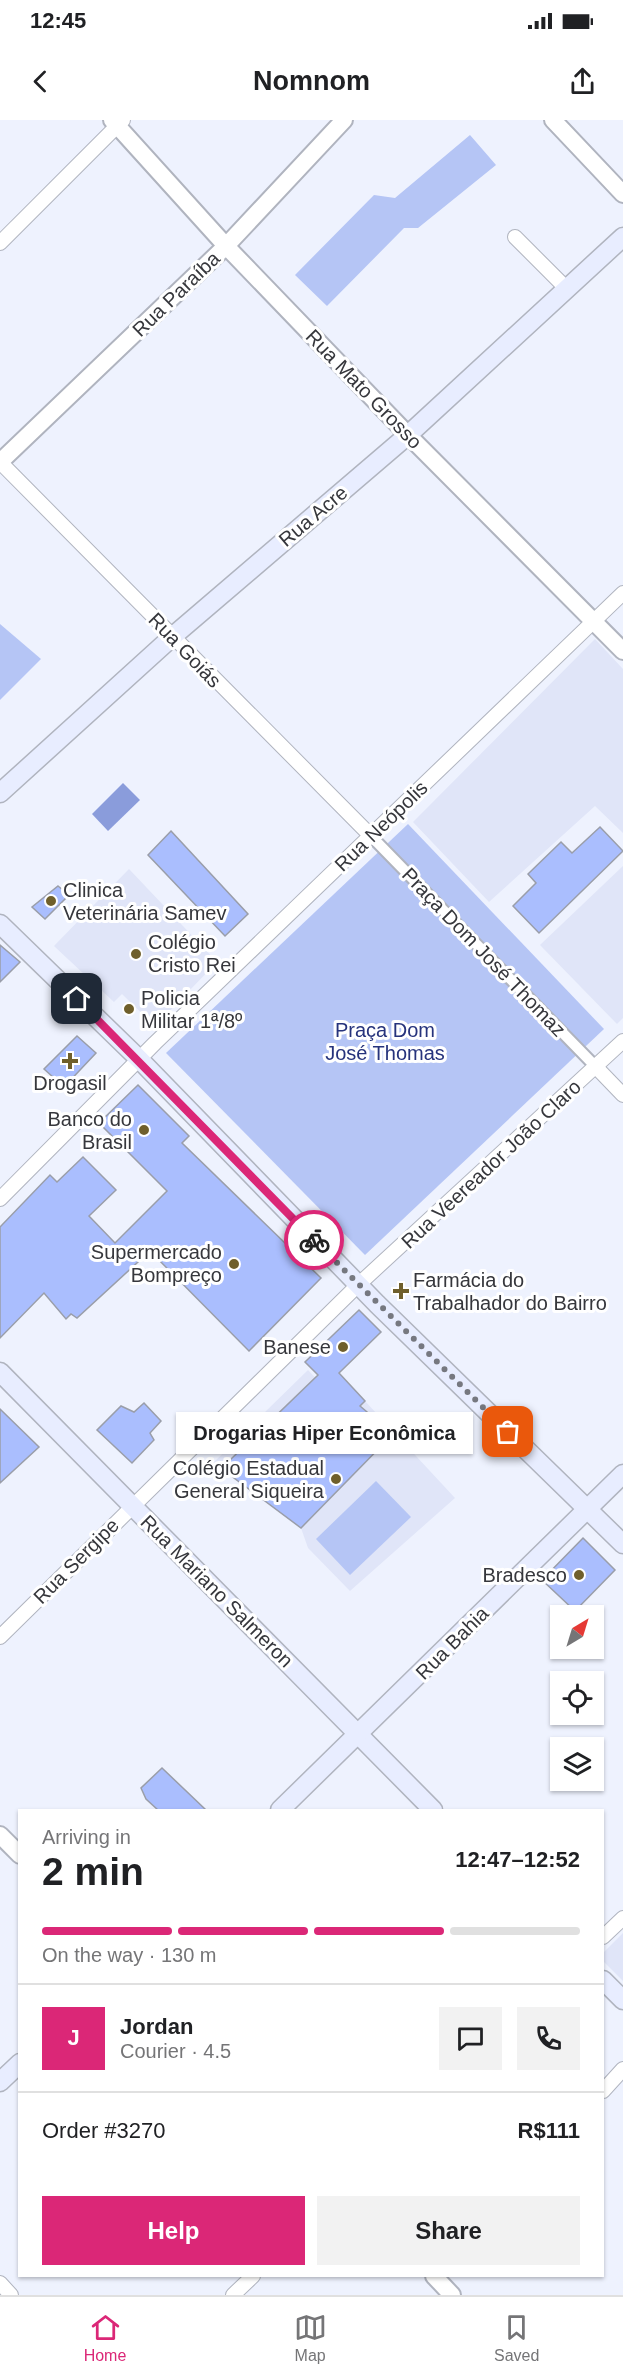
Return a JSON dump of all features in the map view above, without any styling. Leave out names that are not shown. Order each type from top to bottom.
[{"type":"main road","name":"Rua Acre","points":[[0,793],[172,637],[408,435],[623,237]]},
{"type":"main road","points":[[0,924],[139,1059],[358,1285],[623,1544]]},
{"type":"main road","name":"Rua Mariano Salmeron","points":[[0,1372],[432,1809]]},
{"type":"main road","name":"Rua Bahia","points":[[281,1809],[623,1474]]},
{"type":"main road","points":[[604,1981],[623,2000]]},
{"type":"main road","points":[[0,2082],[18,2064]]},
{"type":"street","name":"Rua Paraíba","points":[[0,462],[226,246],[344,120]]},
{"type":"street","points":[[553,120],[623,194]]},
{"type":"street","name":"Rua Mato Grosso","points":[[117,122],[226,246],[408,435],[623,651]]},
{"type":"street","points":[[0,243],[117,122]]},
{"type":"street","points":[[515,237],[567,289]]},
{"type":"street","name":"Rua Goiás","points":[[0,462],[371,836]]},
{"type":"street","name":"Rua Neópolis","points":[[0,1198],[139,1059],[623,593]]},
{"type":"street","name":"Praça Dom José Thomaz","points":[[371,836],[596,1067]]},
{"type":"street","name":"Rua Veereador João Claro","points":[[358,1285],[623,1041]]},
{"type":"street","points":[[596,1067],[623,1095]]},
{"type":"street","name":"Rua Sergipe","points":[[0,1637],[358,1285]]},
{"type":"street","points":[[0,1835],[18,1854]]},
{"type":"street","points":[[604,1936],[623,1918]]},
{"type":"street","points":[[604,2090],[623,2069]]},
{"type":"street","points":[[233,2295],[252,2277]]},
{"type":"street","points":[[435,2277],[452,2295]]},
{"type":"street","points":[[0,2283],[11,2295]]},
{"type":"shaded area","points":[[595,639],[623,669],[623,833],[595,806],[489,902],[413,822]]},
{"type":"shaded area","points":[[123,783],[140,800],[108,831],[92,814]]},
{"type":"shaded area","points":[[623,866],[623,1018],[617,1024],[540,945]]},
{"type":"shaded area","name":"Colégio Cristo Rei","points":[[129,869],[217,962],[155,1026],[122,994],[114,1002],[54,946]]},
{"type":"shaded area","name":"Colégio Estadual General Siqueira","points":[[308,1370],[324,1387],[339,1373],[455,1498],[350,1591],[308,1548],[301,1528],[213,1463]]},
{"type":"shaded area","points":[[623,1933],[623,1981],[604,1962],[604,1952]]},
{"type":"green space","points":[[470,135],[496,165],[418,228],[404,228],[327,306],[295,275],[374,195],[395,198]]},
{"type":"green space","points":[[0,624],[41,659],[0,700]]},
{"type":"green space","name":"Praça Dom José Thomas","points":[[408,824],[604,1029],[365,1255],[166,1053]]},
{"type":"green space","points":[[376,1481],[411,1517],[350,1575],[316,1539]]},
{"type":"building","points":[[600,827],[623,851],[539,933],[513,906],[536,883],[528,874],[561,842],[572,853]]},
{"type":"building","points":[[171,831],[248,914],[225,936],[148,855]]},
{"type":"building","name":"Clinica Veterinária Samev","points":[[58,886],[69,895],[45,919],[32,907]]},
{"type":"building","points":[[0,945],[20,962],[0,982]]},
{"type":"building","name":"Drogasil","points":[[77,1036],[96,1053],[64,1087],[44,1069]]},
{"type":"building","name":"Supermercado Bompreço","points":[[138,1085],[189,1136],[182,1143],[321,1278],[249,1351],[150,1251],[77,1318],[71,1314],[66,1319],[44,1293],[0,1338],[0,1227],[50,1175],[57,1182],[83,1157],[116,1190],[89,1216],[115,1243],[167,1191],[99,1123]]},
{"type":"building","points":[[359,1310],[381,1332],[339,1373],[365,1401],[360,1406],[393,1434],[301,1528],[226,1472],[232,1464],[229,1461],[318,1375],[305,1362]]},
{"type":"building","points":[[144,1403],[161,1421],[150,1433],[154,1440],[132,1463],[97,1430],[121,1406],[134,1412]]},
{"type":"building","points":[[0,1409],[39,1447],[0,1483]]},
{"type":"building","name":"Bradesco","points":[[583,1538],[615,1570],[581,1605],[569,1605],[542,1580]]},
{"type":"building","points":[[162,1768],[205,1809],[157,1809],[146,1799],[141,1788]]},
{"type":"way so far","points":[[314,1240],[508,1432]]},
{"type":"place","name":"Clinica Veterinária Samev","points":[[51,901]]},
{"type":"place","name":"Colégio Cristo Rei","points":[[136,954]]},
{"type":"place","name":"Policia Militar 1ª/8º","points":[[129,1009]]},
{"type":"place","name":"Drogasil","points":[[70,1061]]},
{"type":"place","name":"Banco do Brasil","points":[[144,1130]]},
{"type":"place","name":"Supermercado Bompreço","points":[[234,1264]]},
{"type":"place","name":"Farmácia do Trabalhador do Bairro","points":[[401,1291]]},
{"type":"place","name":"Banese","points":[[343,1347]]},
{"type":"place","name":"Drogarias Hiper Econômica","points":[[508,1432]]},
{"type":"place","name":"Colégio Estadual General Siqueira","points":[[336,1479]]},
{"type":"place","name":"Bradesco","points":[[579,1575]]},
{"type":"route","points":[[77,999],[139,1059],[314,1240]]}]
